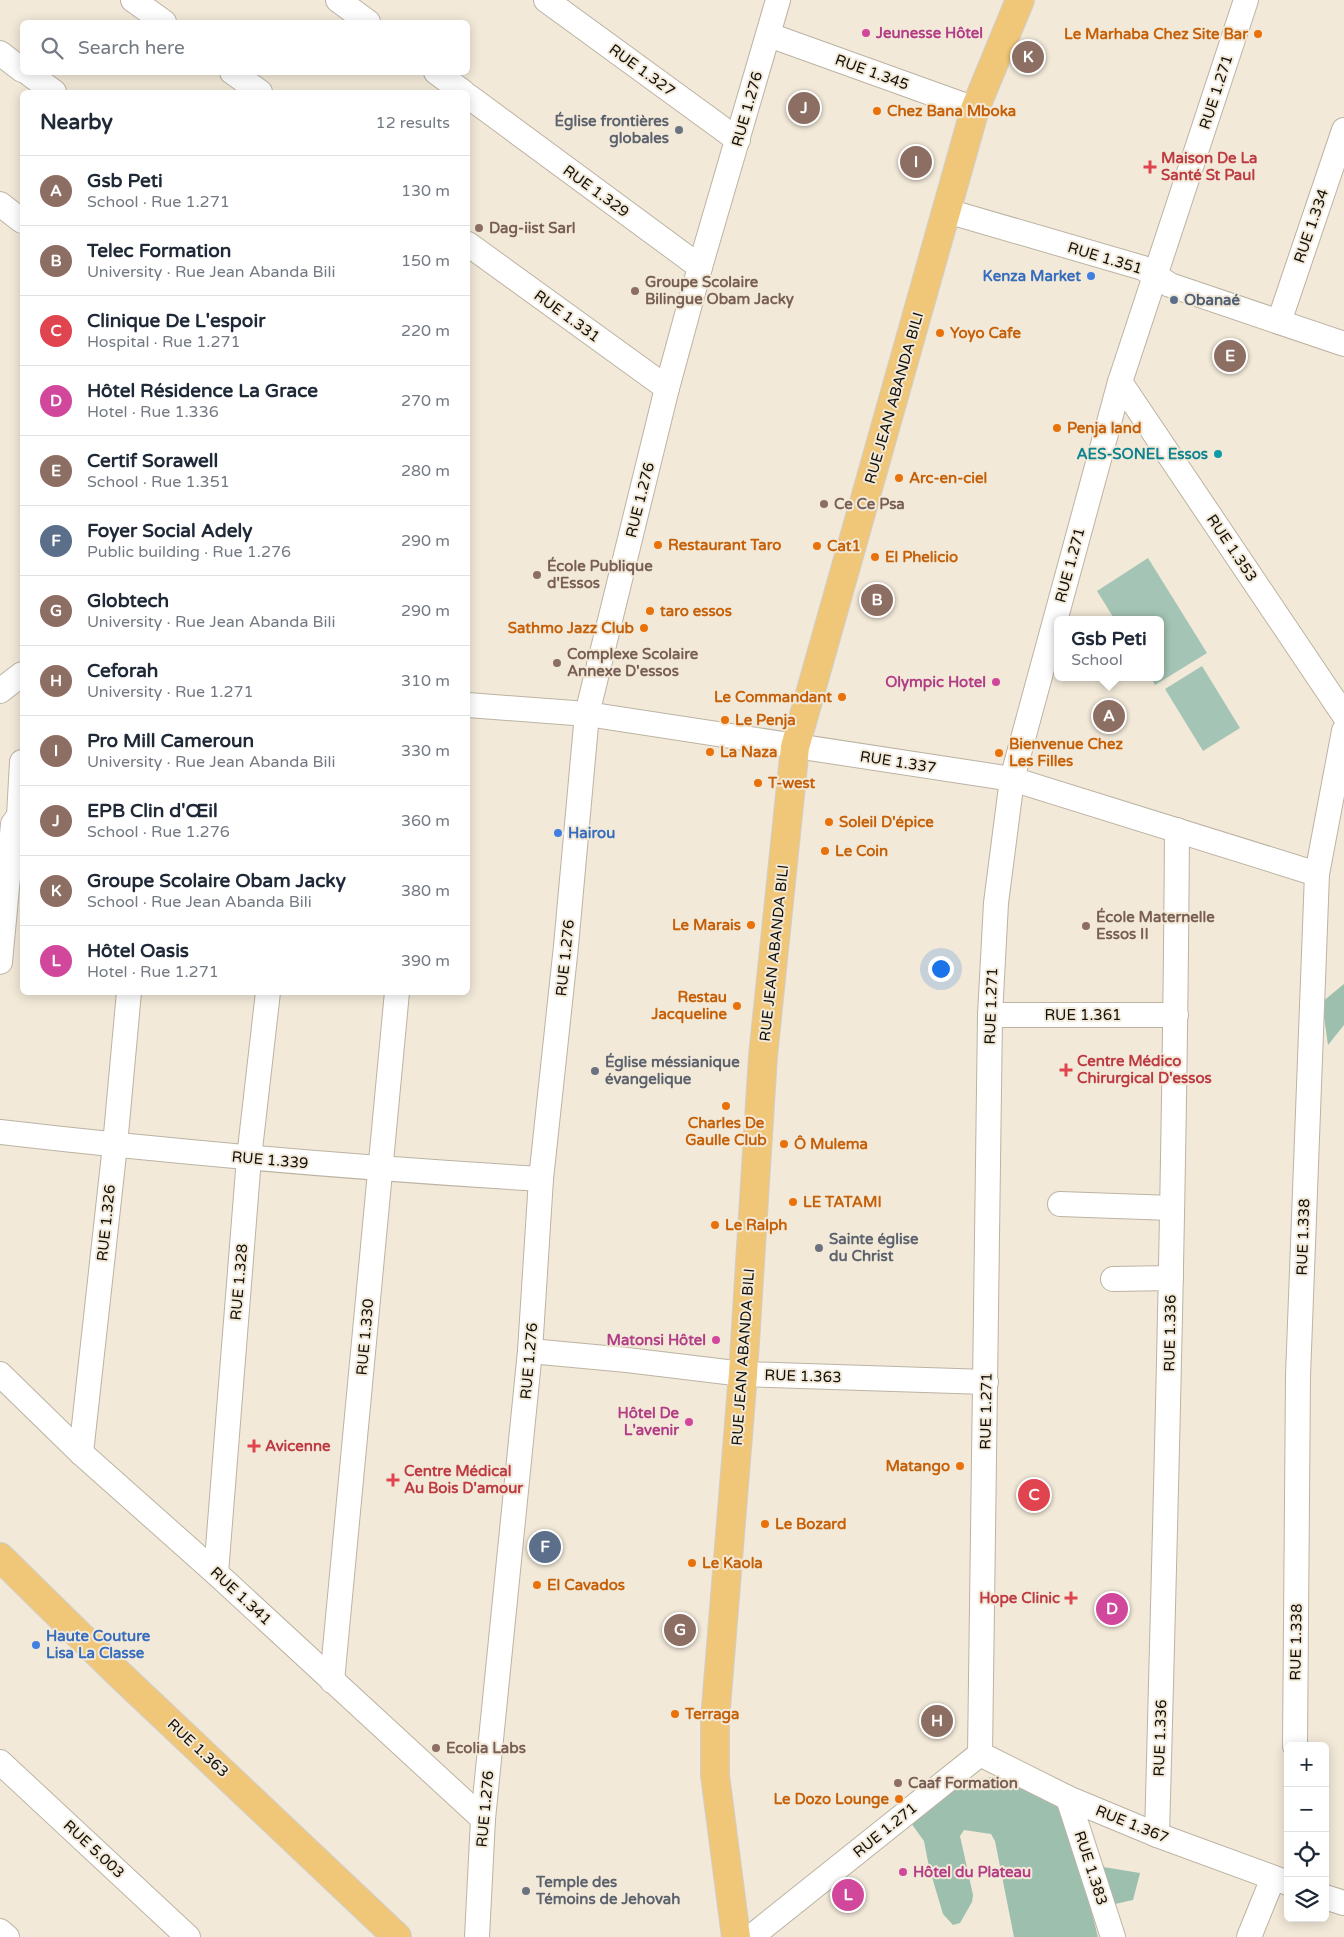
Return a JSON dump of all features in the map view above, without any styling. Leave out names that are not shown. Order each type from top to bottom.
[{"type":"main road","name":"RUE JEAN ABANDA BILI","points":[[736,1937],[715,1775],[715,1720],[742,1374],[763,1056],[795,747],[975,109],[1020,0]]},
{"type":"main road","name":"RUE 1.363","points":[[0,1557],[119,1674],[397,1937]]},
{"type":"street","points":[[133,0],[161,20]]},
{"type":"street","points":[[338,0],[365,20]]},
{"type":"street","name":"RUE 1.327","points":[[546,0],[738,140]]},
{"type":"street","name":"RUE 1.271","points":[[1056,616],[1120,382],[1246,0]]},
{"type":"street","name":"RUE 1.276","points":[[477,1937],[483,1819],[530,1351],[541,1179],[566,946],[587,714],[667,388],[700,268],[769,35],[772,3]]},
{"type":"street","name":"RUE 1.345","points":[[769,35],[975,109]]},
{"type":"street","points":[[0,53],[20,68]]},
{"type":"street","points":[[31,75],[51,90]]},
{"type":"street","points":[[236,75],[257,90]]},
{"type":"street","points":[[440,75],[460,90]]},
{"type":"street","name":"RUE 1.329","points":[[470,97],[700,268]]},
{"type":"street","name":"RUE 1.334","points":[[1279,322],[1344,130]]},
{"type":"street","points":[[0,204],[20,219]]},
{"type":"street","name":"RUE 1.351","points":[[947,211],[1143,268],[1170,285],[1344,344]]},
{"type":"street","name":"RUE 1.331","points":[[470,245],[667,388]]},
{"type":"street","name":"RUE 1.353","points":[[1120,382],[1344,714]]},
{"type":"street","name":"RUE 1.271","points":[[751,1937],[980,1754],[990,1015],[996,903],[1012,779],[1054,625]]},
{"type":"street","points":[[0,691],[20,676]]},
{"type":"street","name":"RUE 1.337","points":[[470,705],[587,714],[1012,779],[1317,874]]},
{"type":"street","name":"RUE 1.338","points":[[1295,1742],[1298,1376],[1317,874],[1344,731]]},
{"type":"street","points":[[0,962],[13,824],[20,815]]},
{"type":"street","name":"RUE 1.336","points":[[1157,1835],[1171,1278],[1177,830]]},
{"type":"street","name":"RUE 1.326","points":[[81,1453],[115,1145],[129,995]]},
{"type":"street","name":"RUE 1.328","points":[[216,1573],[249,1158],[268,995]]},
{"type":"street","name":"RUE 1.330","points":[[332,1680],[397,995]]},
{"type":"street","name":"RUE 1.361","points":[[990,1015],[1176,1015]]},
{"type":"street","name":"RUE 1.339","points":[[0,1132],[249,1158],[380,1169],[541,1179]]},
{"type":"street","points":[[1060,1204],[1172,1208]]},
{"type":"street","points":[[1113,1279],[1171,1278]]},
{"type":"street","name":"RUE 1.363","points":[[530,1351],[627,1360],[742,1374],[986,1382]]},
{"type":"street","name":"RUE 1.341","points":[[0,1374],[81,1453],[216,1573],[483,1819]]},
{"type":"street","name":"RUE 1.367","points":[[980,1754],[1068,1798],[1157,1835],[1280,1880]]},
{"type":"street","name":"RUE 5.003","points":[[0,1762],[188,1937]]},
{"type":"street","name":"RUE 1.383","points":[[1068,1798],[1113,1937]]},
{"type":"street","points":[[1249,1937],[1280,1880]]},
{"type":"street","points":[[1329,1897],[1344,1903]]},
{"type":"street","points":[[0,1931],[6,1937]]},
{"type":"green space","points":[[1148,558],[1207,653],[1164,679],[1164,616],[1113,616],[1097,591]]},
{"type":"green space","points":[[1202,666],[1240,728],[1203,751],[1165,689]]},
{"type":"green space","points":[[1153,681],[1162,681],[1155,685]]},
{"type":"green space","points":[[1344,984],[1344,1025],[1328,1045],[1322,1002]]},
{"type":"green space","points":[[1004,1775],[1064,1808],[1085,1864],[1140,1873],[1133,1900],[1115,1904],[1089,1902],[1098,1937],[1014,1937],[995,1841],[991,1834],[964,1830],[960,1836],[973,1895],[972,1902],[960,1923],[953,1925],[943,1914],[929,1867],[924,1841],[911,1823],[957,1783]]},
{"type":"place","name":"Jeunesse Hôtel","points":[[866,33]]},
{"type":"place","name":"Le Marhaba Chez Site Bar","points":[[1258,34]]},
{"type":"place","name":"Groupe Scolaire Obam Jacky","points":[[1028,57]]},
{"type":"place","name":"EPB Clin d'Œil","points":[[804,108]]},
{"type":"place","name":"Chez Bana Mboka","points":[[877,111]]},
{"type":"place","name":"Église frontières globales","points":[[679,130]]},
{"type":"place","name":"Pro Mill Cameroun","points":[[916,162]]},
{"type":"place","name":"Maison De La Santé St Paul","points":[[1150,167]]},
{"type":"place","name":"Dag-iist Sarl","points":[[479,228]]},
{"type":"place","name":"Kenza Market","points":[[1091,276]]},
{"type":"place","name":"Groupe Scolaire Bilingue Obam Jacky","points":[[635,291]]},
{"type":"place","name":"Obanaé","points":[[1174,300]]},
{"type":"place","name":"Yoyo Cafe","points":[[940,333]]},
{"type":"place","name":"Certif Sorawell","points":[[1230,356]]},
{"type":"place","name":"Penja land","points":[[1057,428]]},
{"type":"place","name":"AES-SONEL Essos","points":[[1218,454]]},
{"type":"place","name":"Arc-en-ciel","points":[[899,478]]},
{"type":"place","name":"Ce Ce Psa","points":[[824,504]]},
{"type":"place","name":"Restaurant Taro","points":[[658,545]]},
{"type":"place","name":"Cat1","points":[[817,546]]},
{"type":"place","name":"El Phelicio","points":[[875,557]]},
{"type":"place","name":"École Publique d'Essos","points":[[537,575]]},
{"type":"place","name":"Telec Formation","points":[[877,600]]},
{"type":"place","name":"taro essos","points":[[650,611]]},
{"type":"place","name":"Sathmo Jazz Club","points":[[644,628]]},
{"type":"place","name":"Complexe Scolaire Annexe D'essos","points":[[557,663]]},
{"type":"place","name":"Olympic Hotel","points":[[996,682]]},
{"type":"place","name":"Le Commandant","points":[[842,697]]},
{"type":"place","name":"Gsb Peti","points":[[1109,716]]},
{"type":"place","name":"Le Penja","points":[[725,720]]},
{"type":"place","name":"La Naza","points":[[710,752]]},
{"type":"place","name":"Bienvenue Chez Les Filles","points":[[999,753]]},
{"type":"place","name":"T-west","points":[[758,783]]},
{"type":"place","name":"Soleil D'épice","points":[[829,822]]},
{"type":"place","name":"Hairou","points":[[558,833]]},
{"type":"place","name":"Le Coin","points":[[825,851]]},
{"type":"place","name":"Le Marais","points":[[751,925]]},
{"type":"place","name":"École Maternelle Essos II","points":[[1086,926]]},
{"type":"place","name":"Restau Jacqueline","points":[[737,1006]]},
{"type":"place","name":"Centre Médico Chirurgical D'essos","points":[[1066,1070]]},
{"type":"place","name":"Église méssianique évangelique","points":[[595,1071]]},
{"type":"place","name":"Charles De Gaulle Club","points":[[726,1106]]},
{"type":"place","name":"Ô Mulema","points":[[784,1144]]},
{"type":"place","name":"LE TATAMI","points":[[793,1202]]},
{"type":"place","name":"Le Ralph","points":[[715,1225]]},
{"type":"place","name":"Sainte église du Christ","points":[[819,1248]]},
{"type":"place","name":"Matonsi Hôtel","points":[[716,1340]]},
{"type":"place","name":"Hôtel De L'avenir","points":[[689,1422]]},
{"type":"place","name":"Avicenne","points":[[254,1446]]},
{"type":"place","name":"Matango","points":[[960,1466]]},
{"type":"place","name":"Centre Médical Au Bois D'amour","points":[[393,1480]]},
{"type":"place","name":"Clinique De L'espoir","points":[[1034,1495]]},
{"type":"place","name":"Le Bozard","points":[[765,1524]]},
{"type":"place","name":"Foyer Social Adely","points":[[545,1547]]},
{"type":"place","name":"Le Kaola","points":[[692,1563]]},
{"type":"place","name":"El Cavados","points":[[537,1585]]},
{"type":"place","name":"Hope Clinic","points":[[1071,1598]]},
{"type":"place","name":"Hôtel Résidence La Grace","points":[[1112,1609]]},
{"type":"place","name":"Globtech","points":[[680,1630]]},
{"type":"place","name":"Haute Couture Lisa La Classe","points":[[36,1645]]},
{"type":"place","name":"Terraga","points":[[675,1714]]},
{"type":"place","name":"Ceforah","points":[[937,1721]]},
{"type":"place","name":"Ecolia Labs","points":[[436,1748]]},
{"type":"place","name":"Caaf Formation","points":[[898,1783]]},
{"type":"place","name":"Le Dozo Lounge","points":[[899,1799]]},
{"type":"place","name":"Hôtel du Plateau","points":[[903,1872]]},
{"type":"place","name":"Temple des Témoins de Jehovah","points":[[526,1891]]},
{"type":"place","name":"Hôtel Oasis","points":[[848,1895]]}]
